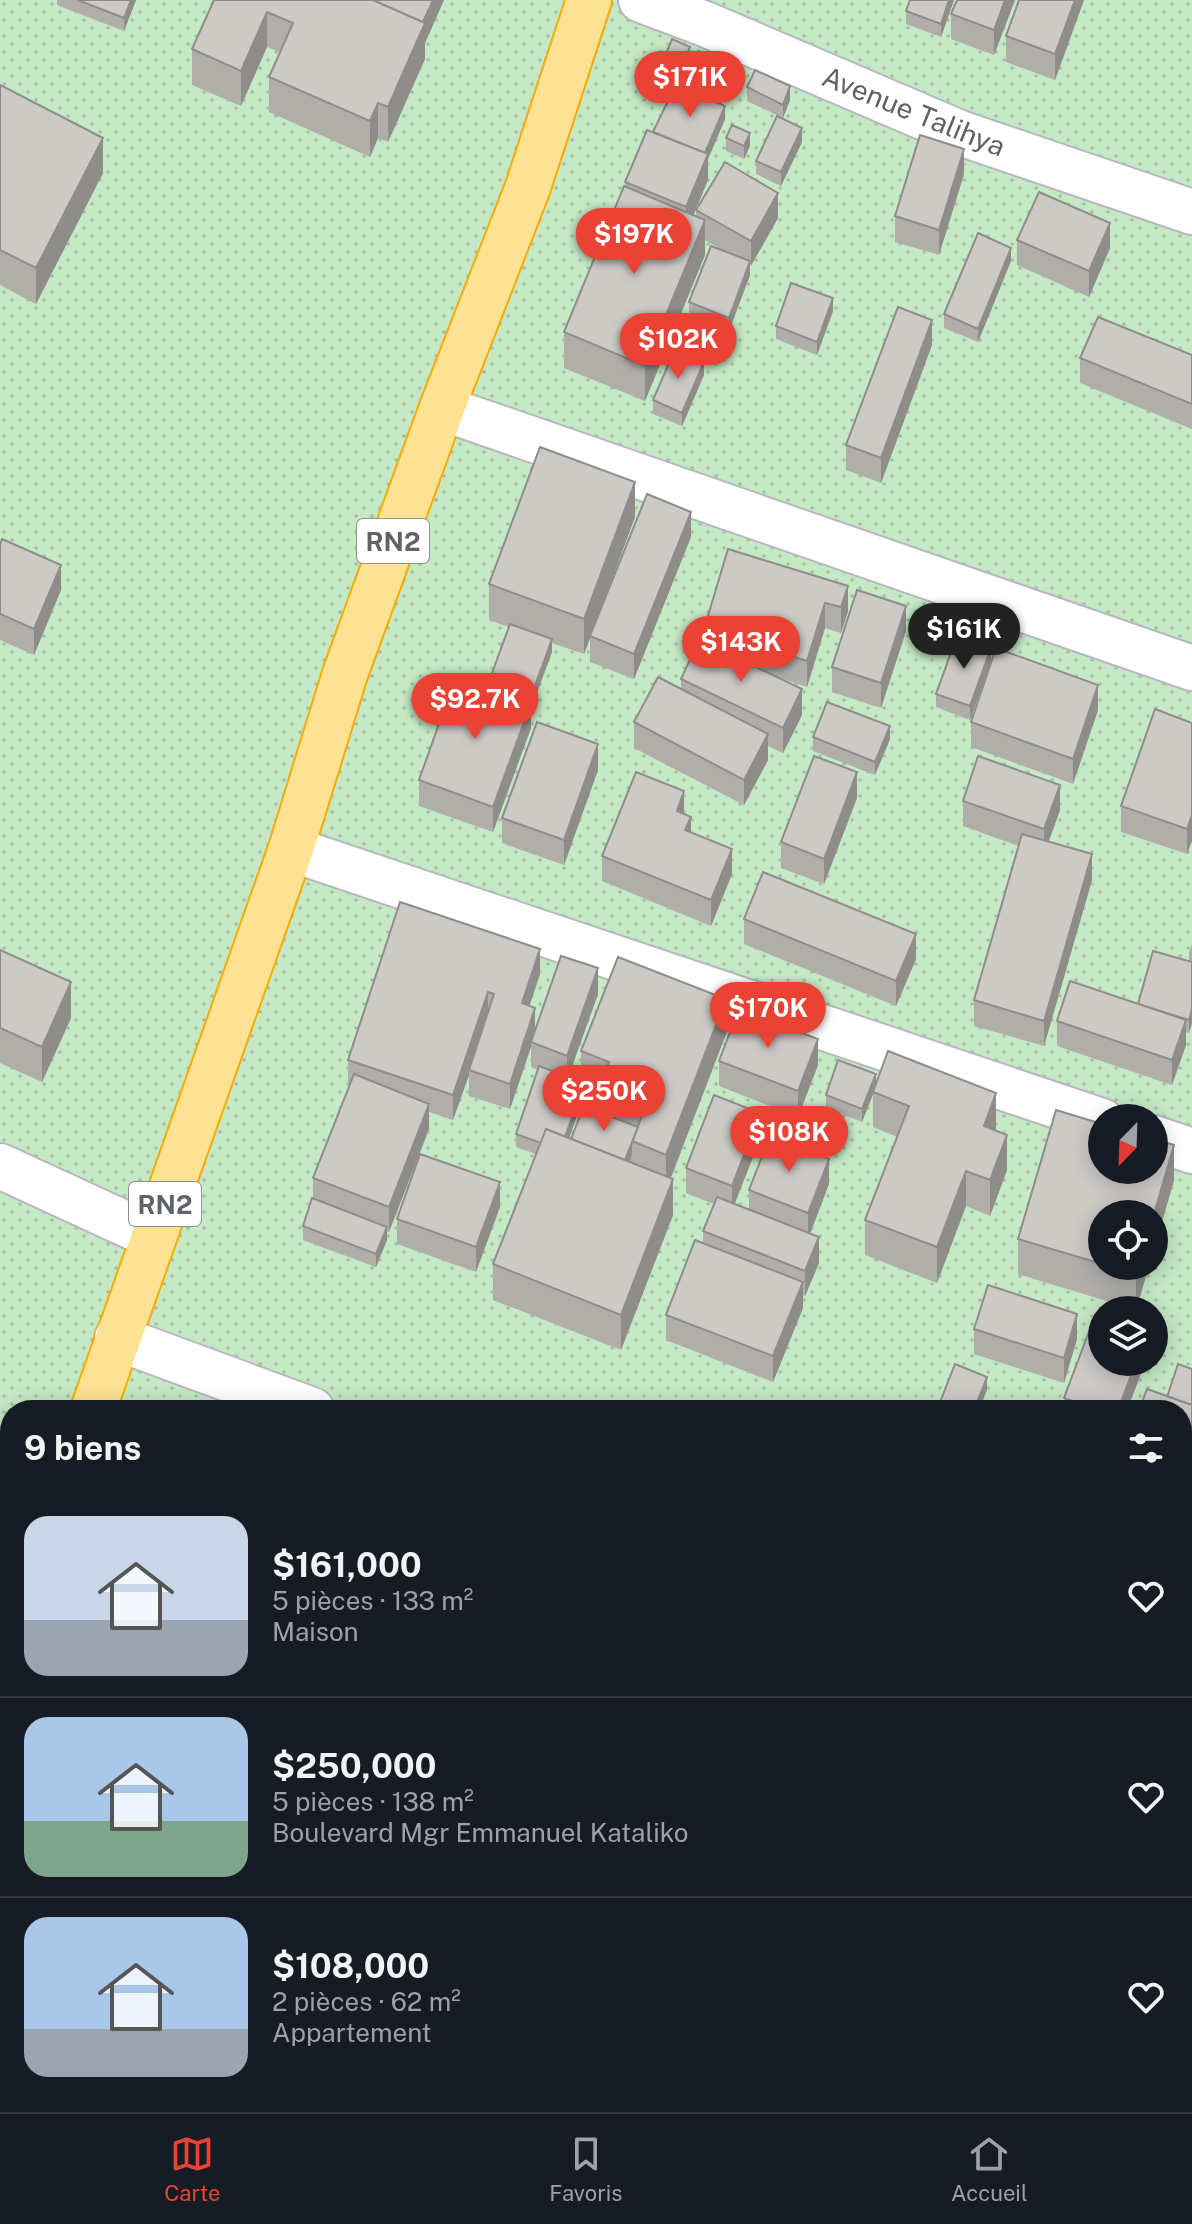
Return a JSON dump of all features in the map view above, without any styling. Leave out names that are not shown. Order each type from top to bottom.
[{"type":"highway","name":"RN2","points":[[96,1400],[291,849],[345,674],[442,408],[528,187],[589,0]]},
{"type":"street","name":"Avenue Talihya","points":[[641,0],[705,24],[960,133],[1192,212]]},
{"type":"street","points":[[442,408],[1192,668]]},
{"type":"street","points":[[291,849],[1088,1116]]},
{"type":"street","points":[[1168,1143],[1192,1151]]},
{"type":"street","points":[[0,1166],[154,1237]]},
{"type":"street","points":[[117,1338],[285,1400]]},
{"type":"green space","points":[[0,0],[1192,0],[1192,1400],[0,1400]]},
{"type":"building","points":[[78,0],[131,0],[124,18]]},
{"type":"building","points":[[214,0],[373,0],[425,23],[388,107],[378,103],[370,121],[269,77],[293,23],[267,12],[241,71],[192,49]]},
{"type":"building","points":[[373,0],[433,0],[423,22]]},
{"type":"building","points":[[910,0],[949,0],[941,24],[906,11]]},
{"type":"building","points":[[957,0],[1005,0],[994,30],[951,14]]},
{"type":"building","points":[[1019,0],[1075,0],[1055,54],[1006,36]]},
{"type":"building","points":[[672,39],[690,47],[679,73],[661,66]]},
{"type":"building","points":[[698,51],[732,67],[724,86],[690,70]]},
{"type":"building","points":[[755,70],[790,86],[783,105],[747,87]]},
{"type":"building","points":[[676,84],[725,106],[705,153],[653,132]]},
{"type":"building","points":[[0,85],[103,138],[36,268],[0,250]]},
{"type":"building","points":[[777,116],[802,128],[781,172],[756,161]]},
{"type":"building","points":[[732,125],[750,133],[744,146],[726,138]]},
{"type":"building","points":[[647,130],[708,154],[686,207],[625,182]]},
{"type":"building","points":[[920,135],[964,149],[939,230],[895,216]]},
{"type":"building","points":[[725,162],[778,193],[751,241],[696,210]]},
{"type":"building","points":[[624,186],[705,220],[645,366],[564,332]]},
{"type":"building","points":[[1039,192],[1110,223],[1089,271],[1017,240]]},
{"type":"building","points":[[978,233],[1011,248],[978,329],[944,314]]},
{"type":"building","points":[[711,246],[750,261],[729,318],[689,302]]},
{"type":"building","points":[[791,283],[833,298],[817,342],[776,326]]},
{"type":"building","points":[[898,307],[932,320],[881,458],[846,445]]},
{"type":"building","points":[[1098,317],[1192,355],[1192,404],[1080,358]]},
{"type":"building","points":[[675,349],[704,362],[682,413],[653,400]]},
{"type":"building","points":[[540,447],[635,482],[584,619],[489,584]]},
{"type":"building","points":[[647,494],[691,512],[634,654],[590,636]]},
{"type":"building","points":[[2,539],[61,565],[34,629],[0,614]]},
{"type":"building","points":[[728,549],[848,586],[841,607],[825,603],[807,661],[704,629]]},
{"type":"building","points":[[857,590],[906,606],[881,683],[832,667]]},
{"type":"building","points":[[510,624],[552,639],[529,702],[487,687]]},
{"type":"building","points":[[957,636],[991,648],[970,706],[936,694]]},
{"type":"building","points":[[699,640],[802,689],[783,728],[681,679]]},
{"type":"building","points":[[996,648],[1098,685],[1073,759],[971,722]]},
{"type":"building","points":[[456,676],[531,703],[493,807],[419,780]]},
{"type":"building","points":[[658,677],[768,734],[744,780],[634,722]]},
{"type":"building","points":[[827,702],[890,726],[875,762],[813,737]]},
{"type":"building","points":[[1155,709],[1192,723],[1192,815],[1187,829],[1121,806]]},
{"type":"building","points":[[537,722],[598,744],[564,840],[502,818]]},
{"type":"building","points":[[814,756],[857,772],[824,859],[781,842]]},
{"type":"building","points":[[978,756],[1060,785],[1044,829],[963,801]]},
{"type":"building","points":[[636,772],[684,791],[677,811],[691,817],[685,830],[732,849],[711,900],[602,856]]},
{"type":"building","points":[[1022,834],[1092,854],[1044,1021],[974,1000]]},
{"type":"building","points":[[763,872],[916,934],[896,981],[744,919]]},
{"type":"building","points":[[400,902],[540,949],[522,1003],[535,1008],[510,1084],[469,1070],[494,994],[488,992],[453,1095],[348,1060]]},
{"type":"building","points":[[0,950],[71,982],[42,1047],[0,1028]]},
{"type":"building","points":[[1153,951],[1192,962],[1192,1009],[1189,1020],[1138,1004]]},
{"type":"building","points":[[561,956],[598,968],[567,1056],[531,1042]]},
{"type":"building","points":[[618,957],[726,999],[666,1155],[632,1141],[648,1101],[601,1082],[609,1062],[581,1051]]},
{"type":"building","points":[[1070,981],[1186,1020],[1172,1060],[1057,1021]]},
{"type":"building","points":[[739,1009],[818,1039],[798,1091],[719,1061]]},
{"type":"building","points":[[888,1051],[996,1093],[984,1126],[1007,1135],[990,1180],[966,1171],[937,1247],[865,1220],[909,1106],[873,1092]]},
{"type":"building","points":[[838,1060],[876,1074],[862,1109],[826,1095]]},
{"type":"building","points":[[539,1066],[584,1083],[565,1137],[546,1129],[541,1143],[516,1134]]},
{"type":"building","points":[[354,1074],[429,1104],[389,1207],[313,1178]]},
{"type":"building","points":[[714,1095],[760,1113],[732,1186],[686,1168]]},
{"type":"building","points":[[584,1106],[638,1127],[625,1160],[571,1139]]},
{"type":"building","points":[[1056,1110],[1088,1120],[1088,1184],[1163,1184],[1158,1200],[1088,1200],[1088,1260],[1018,1239]]},
{"type":"building","points":[[546,1129],[673,1179],[621,1315],[493,1264]]},
{"type":"building","points":[[770,1136],[829,1159],[808,1213],[749,1190]]},
{"type":"building","points":[[1168,1143],[1174,1145],[1168,1166]]},
{"type":"building","points":[[420,1154],[500,1182],[476,1247],[397,1219]]},
{"type":"building","points":[[717,1197],[819,1237],[805,1271],[703,1231]]},
{"type":"building","points":[[312,1198],[387,1227],[376,1254],[303,1226]]},
{"type":"building","points":[[695,1240],[803,1282],[773,1356],[666,1315]]},
{"type":"building","points":[[988,1285],[1077,1314],[1064,1358],[974,1329]]},
{"type":"building","points":[[1088,1334],[1088,1376],[1131,1376],[1122,1400],[1064,1398]]},
{"type":"building","points":[[955,1364],[987,1377],[978,1400],[941,1400]]},
{"type":"building","points":[[1178,1364],[1192,1369],[1192,1400],[1167,1397]]},
{"type":"building","points":[[1147,1389],[1178,1400],[1143,1400]]}]
